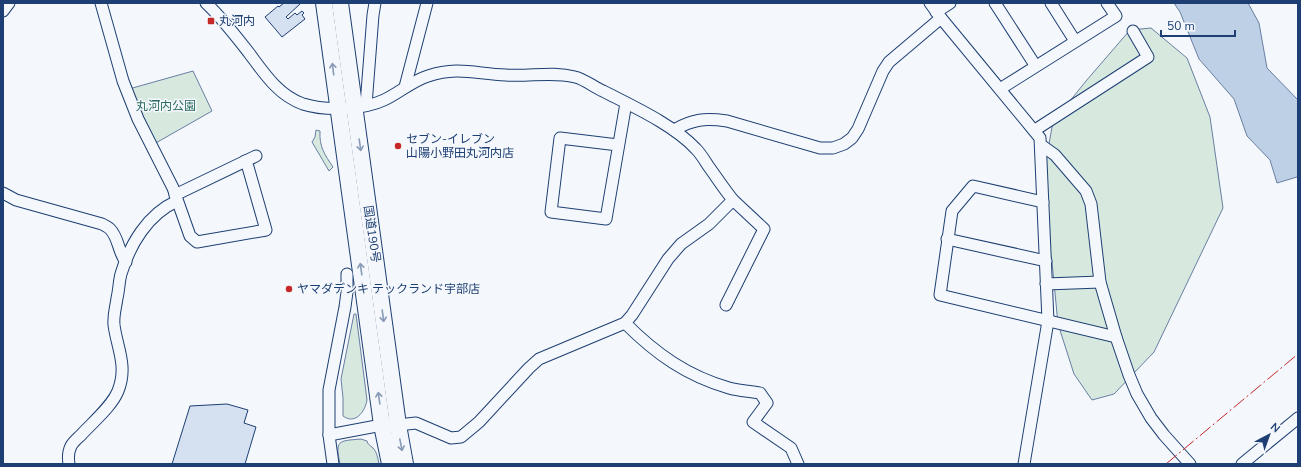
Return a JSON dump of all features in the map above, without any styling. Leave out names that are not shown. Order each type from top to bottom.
[{"type":"highway","name":"国道190号","points":[[324,3],[338,108],[390,425],[405,464]]},
{"type":"highway","name":"国道190号","points":[[340,3],[360,106],[390,425],[390,464]]},
{"type":"street","points":[[3,11],[8,3]]},
{"type":"street","points":[[101,3],[123,81],[138,119],[176,198],[190,236],[197,242],[266,230],[245,161]]},
{"type":"street","points":[[206,3],[227,25],[270,82],[281,91],[303,104],[338,108],[360,106],[384,100],[420,78],[439,72],[453,70],[500,75],[523,76],[544,74],[575,77],[674,130],[685,137],[698,150],[733,200],[764,229],[726,305]]},
{"type":"street","points":[[360,106],[375,3]]},
{"type":"street","points":[[405,87],[427,3]]},
{"type":"street","points":[[674,130],[686,123],[699,119],[727,120],[820,148],[833,148],[844,144],[852,138],[858,129],[882,71],[936,11],[950,3]]},
{"type":"street","points":[[995,3],[1035,65]]},
{"type":"street","points":[[1051,3],[1076,41]]},
{"type":"street","points":[[1000,89],[1035,65],[1116,16],[1107,3]]},
{"type":"street","points":[[936,11],[1040,138],[1048,321],[1024,464]]},
{"type":"street","points":[[1034,130],[1148,57],[1134,31]]},
{"type":"street","points":[[618,145],[560,138],[551,212],[606,219],[626,103]]},
{"type":"street","points":[[1041,145],[1055,155],[1086,191],[1092,204],[1100,282],[1116,337],[1138,394],[1151,418],[1190,464]]},
{"type":"street","points":[[70,464],[68,457],[72,446],[111,402],[118,392],[121,383],[122,356],[114,325],[114,313],[121,274],[142,230],[158,212],[176,198],[256,156]]},
{"type":"street","points":[[1043,202],[973,186],[952,211],[940,294],[1116,337]]},
{"type":"street","points":[[3,193],[16,200],[102,224],[110,229],[116,238],[121,256],[126,262]]},
{"type":"street","points":[[329,435],[390,425],[416,423],[451,438],[461,437],[480,422],[539,359],[625,323],[632,315],[668,259],[682,244],[709,224],[733,200]]},
{"type":"street","points":[[947,239],[1046,261]]},
{"type":"street","points":[[333,464],[329,435],[329,390],[345,307],[347,274]]},
{"type":"street","points":[[1046,284],[1100,282]]},
{"type":"street","points":[[625,323],[642,340],[665,358],[684,369],[708,381],[731,388],[760,393],[767,403],[753,422],[792,448],[798,464]]},
{"type":"street","points":[[1242,464],[1298,418]]},
{"type":"green space","points":[[1151,28],[1187,58],[1210,117],[1223,208],[1154,352],[1114,394],[1092,400],[1074,374],[1058,324],[1052,262],[1039,198],[1053,122],[1130,30]]},
{"type":"green space","name":"丸河内公園","points":[[193,71],[212,111],[154,144],[129,89]]},
{"type":"green space","points":[[316,130],[320,131],[320,142],[325,155],[333,167],[329,171],[312,142],[315,137]]},
{"type":"green space","points":[[354,314],[356,314],[367,400],[362,413],[352,419],[343,416],[341,379]]},
{"type":"green space","points":[[361,439],[367,441],[374,450],[379,464],[340,464],[338,446],[340,443],[347,440]]},
{"type":"water","points":[[1174,3],[1248,3],[1259,23],[1267,68],[1298,100],[1298,177],[1277,183],[1270,160],[1247,136],[1234,99],[1199,59],[1180,12]]},
{"type":"building","points":[[284,3],[300,4],[286,17],[288,19],[295,13],[297,15],[302,11],[304,13],[302,15],[305,19],[282,37],[265,17]]},
{"type":"building","points":[[227,404],[248,410],[244,423],[256,427],[245,464],[172,464],[190,406]]},
{"type":"power","points":[[1166,464],[1298,354]]},
{"type":"place","name":"丸河内","points":[[211,21]]},
{"type":"place","name":"セブン-イレブン 山陽小野田丸河内店","points":[[398,146]]},
{"type":"place","name":"ヤマダデンキ テックランド宇部店","points":[[289,289]]}]
